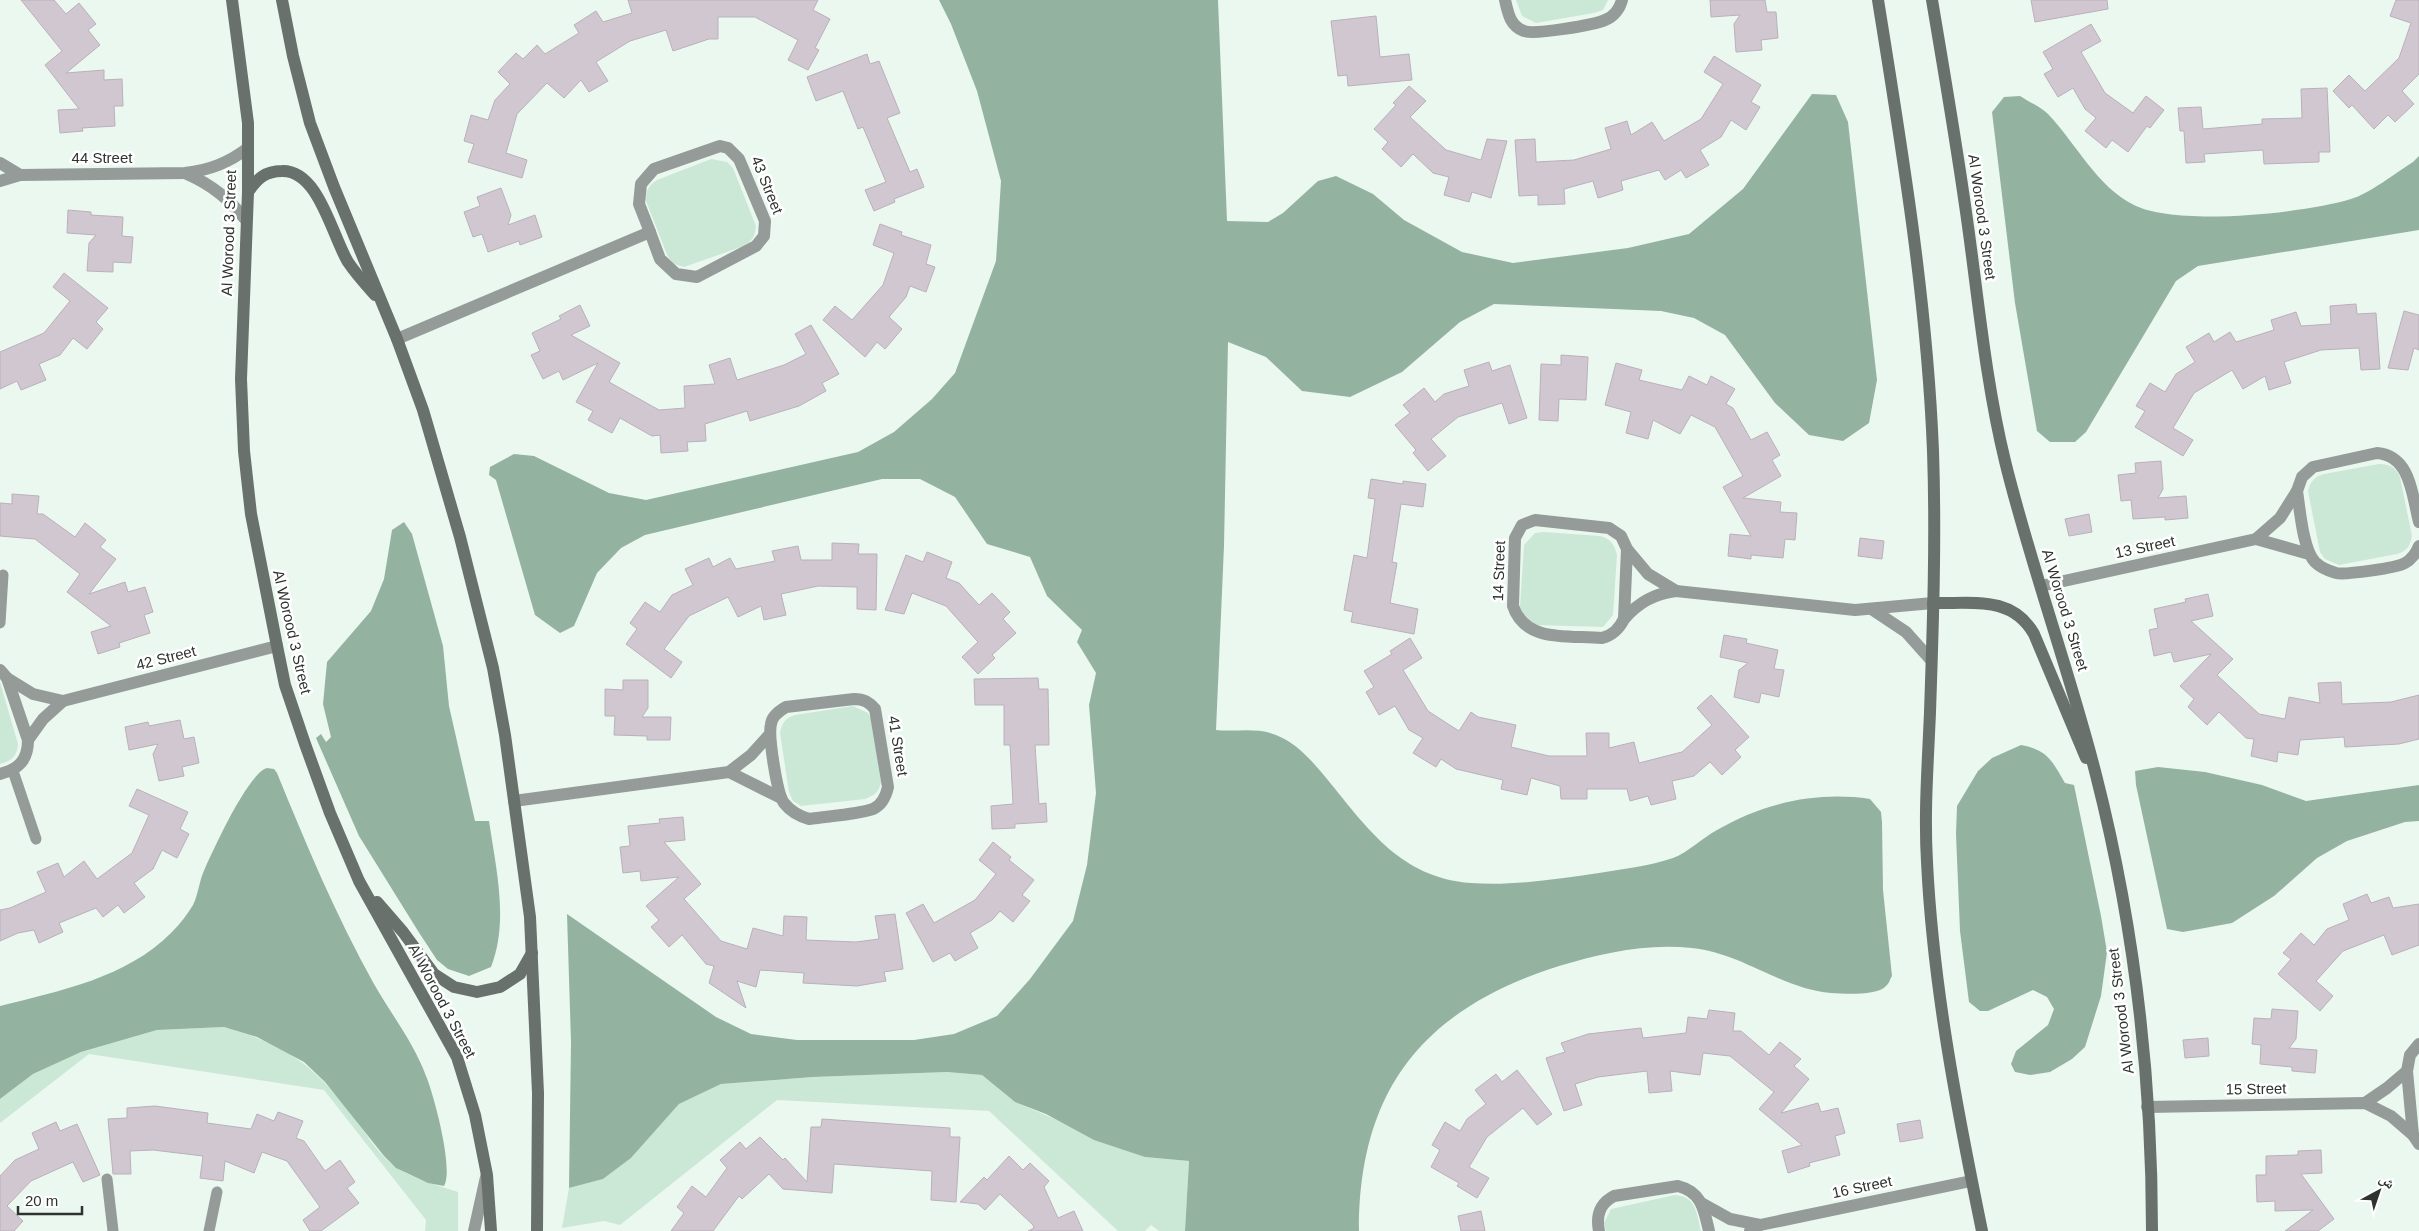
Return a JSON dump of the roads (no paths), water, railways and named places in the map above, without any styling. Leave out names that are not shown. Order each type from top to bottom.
[{"type":"street","name":"Al Worood 3 Street","points":[[232,0],[248,123],[248,192],[241,379],[244,451],[251,514],[276,646],[285,685],[308,752],[330,813],[359,881],[457,1057],[476,1115],[487,1175],[491,1231]]},
{"type":"street","points":[[282,0],[293,56],[310,123],[397,339],[423,410],[477,602],[496,687],[526,876],[532,954],[538,1093],[538,1231]]},
{"type":"street","points":[[1505,0],[1510,19],[1516,27],[1534,33],[1606,20],[1618,10],[1622,0]]},
{"type":"street","points":[[1878,0],[1913,216],[1922,295],[1933,454],[1933,603],[1926,794],[1926,860],[1932,931],[1949,1060],[1982,1231]]},
{"type":"street","name":"Al Worood 3 Street","points":[[1932,0],[1966,211],[1990,398],[2022,527],[2062,652],[2097,778],[2132,955],[2144,1055],[2152,1189],[2152,1231]]},
{"type":"street","name":"43 Street","points":[[712,147],[728,148],[740,158],[765,222],[766,229],[761,242],[697,277],[676,274],[667,268],[660,259],[650,232],[639,204],[641,184],[654,169],[712,147]]},
{"type":"street","name":"44 Street","points":[[0,181],[20,175],[184,173],[219,166],[248,148]]},
{"type":"street","points":[[0,163],[20,175]]},
{"type":"street","points":[[248,192],[258,178],[272,171],[289,170],[304,177],[314,190],[349,263],[380,300]]},
{"type":"street","name":"44 Street","points":[[184,173],[203,181],[219,191],[234,204],[246,220]]},
{"type":"street","points":[[397,339],[650,232]]},
{"type":"street","name":"13 Street","points":[[2256,539],[2280,518],[2297,492],[2302,478],[2313,467],[2377,453],[2394,457],[2405,469],[2419,522]]},
{"type":"street","points":[[2297,492],[2309,554]]},
{"type":"street","name":"14 Street","points":[[1676,591],[1648,574],[1627,549],[1622,536],[1609,528],[1535,520],[1522,525],[1515,538],[1513,606],[1522,624],[1541,633],[1602,638],[1615,631],[1634,608],[1646,599],[1661,593],[1676,591],[1855,610],[1873,610],[1933,603]]},
{"type":"street","name":"13 Street","points":[[2041,586],[2256,539],[2309,554],[2316,563],[2326,570],[2348,574],[2404,564],[2412,558],[2419,546]]},
{"type":"street","points":[[1624,619],[1627,549]]},
{"type":"street","points":[[1933,603],[2002,606],[2015,612],[2027,622],[2034,634],[2075,736],[2097,778]]},
{"type":"street","points":[[1873,610],[1906,632],[1931,660]]},
{"type":"street","name":"42 Street","points":[[13,771],[25,758],[28,740],[43,718],[63,701],[276,646]]},
{"type":"street","name":"42 Street","points":[[4,674],[33,694],[63,701]]},
{"type":"street","name":"42 Street","points":[[4,674],[28,740]]},
{"type":"street","name":"41 Street","points":[[862,699],[870,703],[878,717],[888,787],[887,794],[878,806],[872,809],[810,819],[792,812],[781,798],[729,772],[751,755],[770,734],[771,723],[776,714],[786,707],[862,699]]},
{"type":"street","points":[[770,734],[781,798]]},
{"type":"street","points":[[0,774],[13,771]]},
{"type":"street","points":[[514,801],[729,772]]},
{"type":"street","points":[[359,881],[403,932],[434,974],[454,988],[477,992],[500,987],[520,974],[532,954]]},
{"type":"street","name":"15 Street","points":[[2416,1139],[2407,1071],[2410,1054],[2419,1044]]},
{"type":"street","name":"15 Street","points":[[2365,1103],[2407,1071]]},
{"type":"street","name":"15 Street","points":[[2147,1107],[2365,1103],[2390,1116],[2416,1139]]},
{"type":"street","points":[[474,1231],[487,1175]]},
{"type":"street","name":"16 Street","points":[[1599,1231],[1598,1214],[1607,1200],[1614,1196],[1678,1186],[1692,1192],[1703,1204],[1730,1219],[1755,1228],[1972,1181]]},
{"type":"street","points":[[1703,1204],[1709,1231]]},
{"type":"lane","points":[[0,623],[3,575]]},
{"type":"lane","points":[[13,771],[36,838]]},
{"type":"lane","points":[[107,1179],[113,1231]]},
{"type":"lane","points":[[209,1231],[217,1192]]}]
